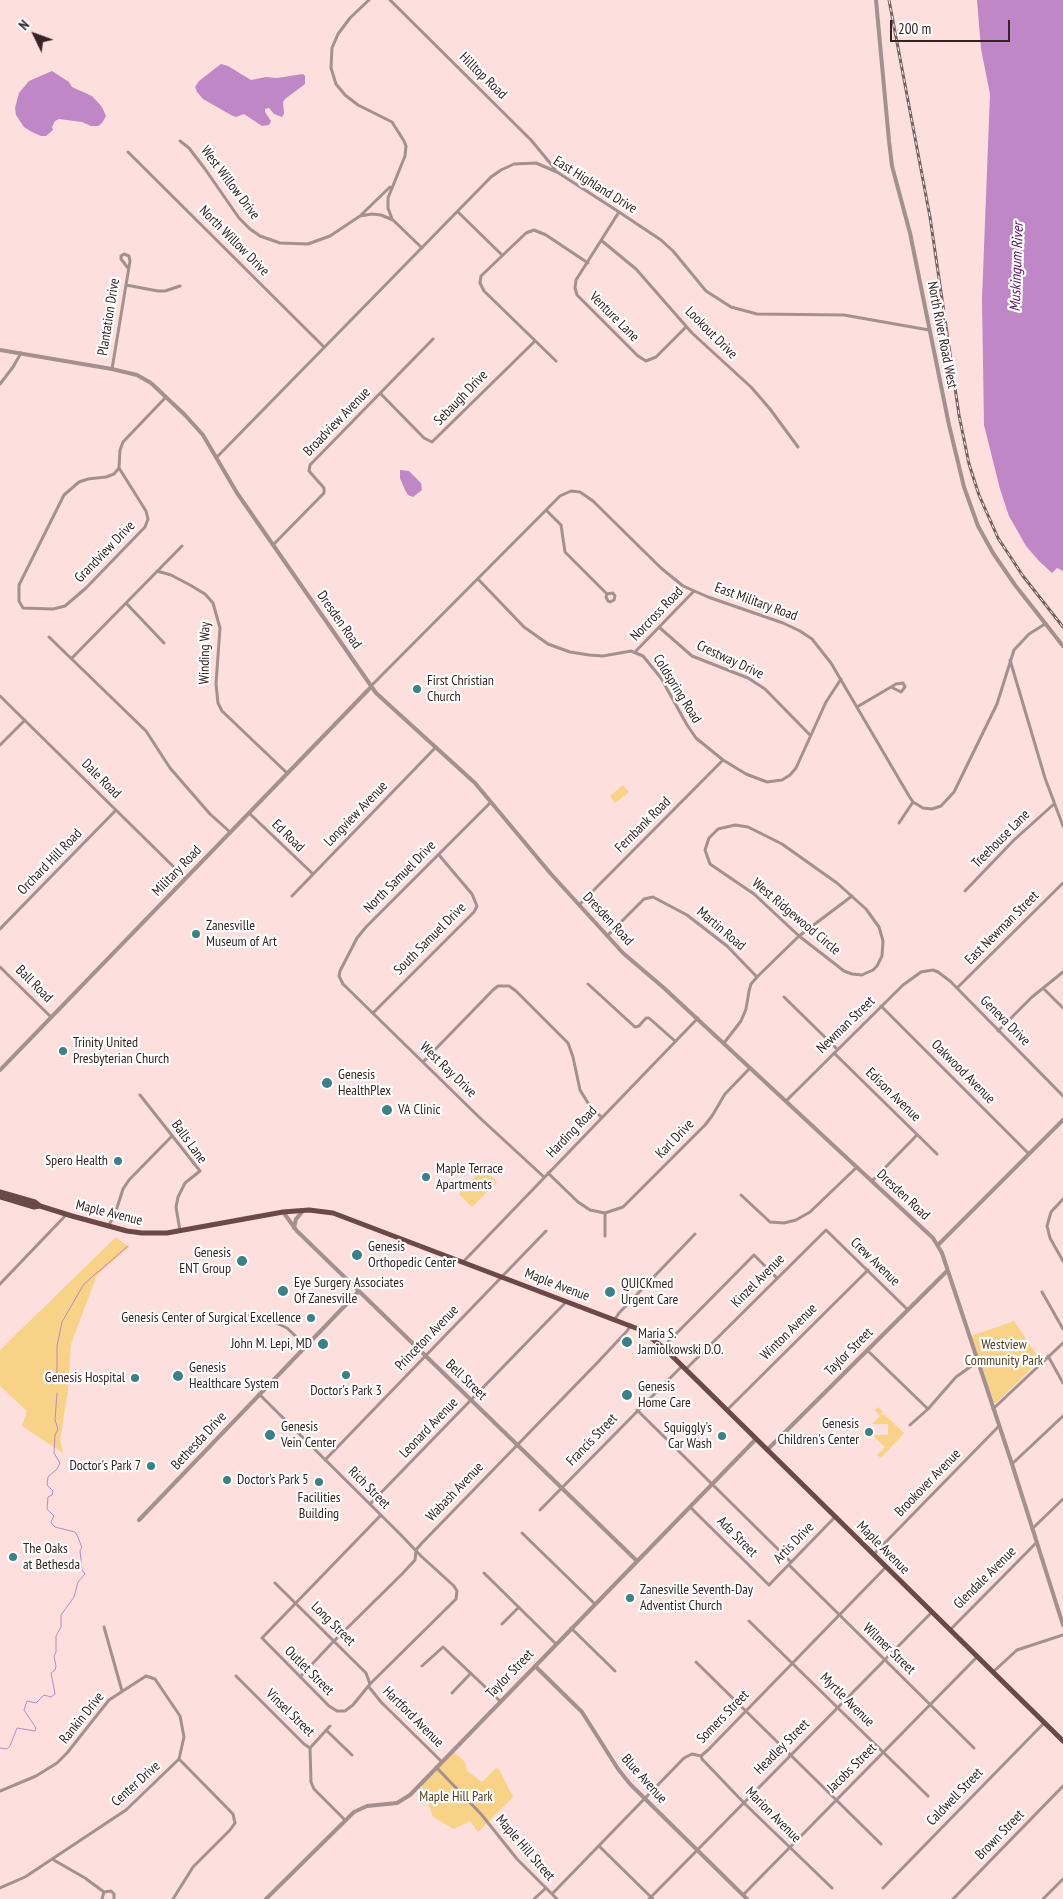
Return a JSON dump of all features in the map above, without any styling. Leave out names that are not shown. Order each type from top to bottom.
[{"type":"main road","name":"Maple Avenue","points":[[0,1192],[118,1229],[150,1234],[180,1231],[283,1212],[304,1210],[333,1213],[631,1325],[651,1336],[684,1367],[1063,1741]]},
{"type":"main road","name":"Maple Avenue","points":[[0,1197],[34,1207],[40,1206]]},
{"type":"street","points":[[369,0],[350,18],[338,34],[332,48],[331,68],[336,84],[345,95],[358,105],[392,122],[400,132],[406,146],[405,156],[391,186],[387,203],[393,220]]},
{"type":"street","name":"Hilltop Road","points":[[390,0],[531,140],[557,172]]},
{"type":"street","name":"North River Road West","points":[[876,0],[891,158],[912,242],[953,446],[964,487],[983,535],[1004,569],[1063,646]]},
{"type":"street","name":"West Willow Drive","points":[[180,141],[190,148],[239,218],[254,233],[288,244],[308,244],[330,236],[360,216],[391,186]]},
{"type":"street","name":"North Willow Drive","points":[[128,152],[324,347]]},
{"type":"street","name":"East Highland Drive","points":[[216,458],[494,174],[508,166],[522,163],[536,163],[557,172],[661,240],[673,251],[706,291],[730,307],[757,314],[844,315],[929,330]]},
{"type":"street","points":[[458,212],[502,255]]},
{"type":"street","name":"Venture Lane","points":[[620,212],[576,280],[575,288],[577,295],[640,358],[646,360],[653,359],[686,327]]},
{"type":"street","points":[[360,216],[381,215],[393,220],[422,248]]},
{"type":"street","points":[[556,361],[484,291],[480,283],[483,273],[526,233],[534,230],[546,235],[588,263]]},
{"type":"street","name":"Lookout Drive","points":[[602,241],[636,269],[686,327],[765,403],[798,447]]},
{"type":"street","name":"Plantation Drive","points":[[112,369],[128,268]]},
{"type":"street","points":[[126,285],[158,291],[170,290],[180,286]]},
{"type":"street","name":"Broadview Avenue","points":[[273,545],[324,493],[324,488],[309,471],[310,465],[433,339]]},
{"type":"street","name":"Sebaugh Drive","points":[[381,394],[424,438],[432,442],[535,341]]},
{"type":"street","name":"Dresden Road","points":[[0,350],[112,369],[142,377],[166,397],[200,430],[231,484],[371,687],[470,779],[532,852],[623,953],[653,977],[698,1018],[938,1245],[1012,1464],[1063,1625]]},
{"type":"street","points":[[0,384],[21,353]]},
{"type":"street","points":[[119,468],[120,450],[123,442],[166,397]]},
{"type":"street","name":"Grandview Drive","points":[[119,468],[147,515],[147,523],[86,588],[65,606],[43,610],[26,609],[21,606],[18,595],[19,585],[64,494],[79,482],[110,476],[119,468]]},
{"type":"street","name":"East Military Road","points":[[371,687],[546,510],[565,492],[574,491],[584,494],[599,506],[666,573],[694,591],[783,622],[800,631],[823,651],[913,802]]},
{"type":"street","points":[[546,510],[561,525],[565,552],[607,594]]},
{"type":"street","points":[[72,658],[182,546]]},
{"type":"street","name":"Winding Way","points":[[158,571],[165,572],[190,585],[205,594],[213,603],[220,628],[216,684],[218,703],[222,711],[287,773]]},
{"type":"street","name":"Coldspring Road","points":[[478,579],[524,627],[555,647],[589,655],[604,656],[627,651],[636,652],[644,656],[653,666],[692,732],[723,760],[757,779],[767,782],[777,782],[786,778],[796,768],[826,702],[841,679]]},
{"type":"street","name":"Norcross Road","points":[[636,652],[694,591]]},
{"type":"street","points":[[126,603],[164,644]]},
{"type":"street","points":[[899,823],[913,802],[923,808],[936,808],[946,802],[954,792],[997,704],[1014,650],[1023,639],[1045,624]]},
{"type":"street","name":"Crestway Drive","points":[[660,628],[692,656],[748,678],[765,689],[810,736]]},
{"type":"street","points":[[49,637],[146,730],[170,768],[210,814],[230,832]]},
{"type":"street","points":[[1010,660],[1054,804],[1063,826]]},
{"type":"street","name":"Military Road","points":[[0,1070],[371,687]]},
{"type":"street","points":[[857,707],[891,687]]},
{"type":"street","name":"Dale Road","points":[[0,696],[185,878]]},
{"type":"street","points":[[0,745],[25,720]]},
{"type":"street","name":"Longview Avenue","points":[[292,896],[436,747]]},
{"type":"street","name":"Fernbank Road","points":[[579,905],[723,760]]},
{"type":"street","name":"North Samuel Drive","points":[[339,976],[361,932],[491,802]]},
{"type":"street","name":"Treehouse Lane","points":[[965,891],[1014,840],[1054,804]]},
{"type":"street","name":"Orchard Hill Road","points":[[0,929],[116,810]]},
{"type":"street","name":"Ed Road","points":[[249,813],[313,874]]},
{"type":"street","name":"West Ridgewood Circle","points":[[728,826],[742,826],[782,844],[852,896],[866,908],[880,931],[883,941],[880,962],[873,970],[862,975],[848,974],[836,966],[799,936],[759,898],[710,864],[704,850],[707,841],[711,834],[718,829],[728,826]]},
{"type":"street","name":"South Samuel Drive","points":[[373,1012],[474,912],[477,906],[472,894],[439,854]]},
{"type":"street","name":"East Newman Street","points":[[956,988],[1063,883]]},
{"type":"street","points":[[724,1043],[742,1021],[749,991],[757,977],[799,936],[852,896]]},
{"type":"street","name":"Martin Road","points":[[607,936],[644,900],[653,897],[668,903],[702,926],[727,946],[757,977]]},
{"type":"street","name":"Ball Road","points":[[0,967],[51,1017]]},
{"type":"street","name":"Geneva Drive","points":[[926,970],[938,972],[956,988],[1063,1096]]},
{"type":"street","name":"Newman Street","points":[[786,1101],[903,985],[926,970]]},
{"type":"street","points":[[998,1030],[1063,972]]},
{"type":"street","name":"West Ray Drive","points":[[339,976],[343,984],[544,1177]]},
{"type":"street","points":[[588,984],[634,1027],[639,1026],[646,1018],[649,1018],[676,1041]]},
{"type":"street","points":[[423,1062],[492,990],[503,985],[509,986],[566,1040],[574,1056],[580,1090],[588,1103],[602,1118]]},
{"type":"street","points":[[1043,988],[1063,1008]]},
{"type":"street","name":"Edison Avenue","points":[[784,997],[937,1154]]},
{"type":"street","name":"Oakwood Avenue","points":[[881,1006],[1029,1154]]},
{"type":"street","name":"Harding Road","points":[[463,1262],[698,1018]]},
{"type":"street","name":"Karl Drive","points":[[605,1214],[623,1207],[635,1197],[708,1121],[724,1094],[750,1068]]},
{"type":"street","name":"Balls Lane","points":[[140,1095],[200,1171],[185,1183],[178,1197],[176,1207],[180,1231]]},
{"type":"street","points":[[938,1245],[1063,1120]]},
{"type":"street","points":[[872,1181],[917,1135]]},
{"type":"street","points":[[108,1226],[114,1217],[123,1189],[129,1180],[172,1136]]},
{"type":"street","points":[[741,1195],[770,1222],[784,1224],[810,1212],[857,1167]]},
{"type":"street","points":[[548,1173],[582,1205],[590,1210],[605,1214],[605,1236]]},
{"type":"street","points":[[1063,1199],[1051,1212],[1047,1226],[1050,1238],[1063,1261]]},
{"type":"street","points":[[294,1228],[296,1219],[304,1210]]},
{"type":"street","name":"Bell Street","points":[[283,1212],[294,1228],[637,1561]]},
{"type":"street","points":[[0,1284],[66,1214]]},
{"type":"street","points":[[114,1217],[118,1229]]},
{"type":"street","name":"Crew Avenue","points":[[826,1230],[908,1310]]},
{"type":"street","name":"Kinzel Avenue","points":[[684,1367],[826,1230]]},
{"type":"street","name":"Princeton Avenue","points":[[325,1460],[546,1231]]},
{"type":"street","points":[[615,1319],[618,1312],[695,1234]]},
{"type":"street","points":[[663,1347],[754,1255],[776,1278]]},
{"type":"street","name":"Winton Avenue","points":[[726,1410],[868,1270]]},
{"type":"street","name":"Taylor Street","points":[[767,1450],[947,1271]]},
{"type":"street","name":"Bethesda Drive","points":[[138,1520],[359,1291]]},
{"type":"street","points":[[1042,1292],[1063,1329]]},
{"type":"street","name":"Leonard Avenue","points":[[370,1504],[567,1301]]},
{"type":"street","points":[[216,1316],[250,1315],[277,1323],[287,1328],[305,1345]]},
{"type":"street","name":"Wabash Avenue","points":[[300,1677],[410,1566],[414,1560],[416,1550],[619,1340],[631,1325]]},
{"type":"street","points":[[993,1409],[1063,1342]]},
{"type":"street","points":[[867,1350],[928,1409]]},
{"type":"street","points":[[1048,1356],[1063,1383]]},
{"type":"street","points":[[910,1425],[928,1409],[956,1377],[977,1362]]},
{"type":"street","name":"Francis Street","points":[[540,1510],[637,1410],[684,1367]]},
{"type":"street","name":"Rich Street","points":[[259,1394],[456,1588],[457,1595],[455,1600],[370,1686]]},
{"type":"street","name":"Wilmer Street","points":[[637,1410],[839,1615],[974,1748]]},
{"type":"street","points":[[1012,1464],[1063,1416]]},
{"type":"street","name":"Brookover Avenue","points":[[873,1555],[999,1426]]},
{"type":"street","name":"Taylor Street","points":[[266,1899],[345,1820],[361,1808],[401,1801],[410,1795],[756,1438]]},
{"type":"street","points":[[1032,1529],[1063,1498]]},
{"type":"street","name":"Ada Street","points":[[690,1507],[769,1584]]},
{"type":"street","points":[[295,1602],[380,1515]]},
{"type":"street","name":"Artis Drive","points":[[769,1584],[835,1517]]},
{"type":"street","points":[[522,1532],[595,1604]]},
{"type":"street","name":"Glendale Avenue","points":[[950,1630],[1036,1542]]},
{"type":"street","name":"Somers Street","points":[[552,1894],[684,1758],[692,1754],[701,1756],[886,1567]]},
{"type":"street","points":[[484,1573],[556,1644]]},
{"type":"street","name":"Long Street","points":[[275,1582],[366,1672],[370,1686]]},
{"type":"street","name":"Outlet Street","points":[[295,1602],[262,1638],[337,1712],[345,1711],[370,1686]]},
{"type":"street","points":[[502,1624],[519,1607]]},
{"type":"street","name":"Headley Street","points":[[651,1898],[932,1612]]},
{"type":"street","name":"Myrtle Avenue","points":[[749,1620],[928,1796]]},
{"type":"street","points":[[104,1626],[122,1691]]},
{"type":"street","points":[[571,1628],[616,1671]]},
{"type":"street","points":[[993,1672],[1017,1650],[1063,1636]]},
{"type":"street","points":[[422,1666],[443,1647],[500,1701]]},
{"type":"street","name":"Jacobs Street","points":[[743,1895],[977,1657]]},
{"type":"street","points":[[696,1662],[881,1844]]},
{"type":"street","name":"Blue Avenue","points":[[535,1666],[582,1712],[618,1769],[747,1899]]},
{"type":"street","points":[[452,1693],[472,1673]]},
{"type":"street","name":"Rankin Drive","points":[[0,1791],[36,1776],[57,1763],[67,1753],[102,1706],[146,1676],[156,1679],[183,1723],[184,1737],[179,1759]]},
{"type":"street","name":"Vinsel Street","points":[[236,1676],[310,1748],[311,1782],[314,1789],[345,1820]]},
{"type":"street","name":"Hartford Avenue","points":[[370,1686],[381,1702],[442,1762]]},
{"type":"street","name":"Caldwell Street","points":[[883,1888],[1044,1723]]},
{"type":"street","points":[[310,1748],[330,1726]]},
{"type":"street","points":[[326,1730],[352,1755]]},
{"type":"street","name":"Marion Avenue","points":[[701,1756],[702,1760],[789,1848],[832,1888]]},
{"type":"street","name":"Center Drive","points":[[0,1888],[15,1883],[126,1810],[179,1759],[230,1811],[235,1823],[195,1865],[172,1899]]},
{"type":"street","name":"Maple Hill Street","points":[[436,1768],[481,1814],[518,1859],[557,1899]]},
{"type":"street","name":"Brown Street","points":[[953,1899],[1063,1786]]},
{"type":"street","points":[[599,1846],[651,1898]]},
{"type":"street","points":[[52,1859],[104,1892],[111,1892],[114,1894],[114,1899]]},
{"type":"street","points":[[1043,1899],[1063,1879]]},
{"type":"street","points":[[534,1899],[546,1888]]},
{"type":"street","points":[[102,1899],[104,1892]]},
{"type":"green space","points":[[623,785],[629,792],[615,803],[610,796]]},
{"type":"green space","points":[[483,1168],[497,1182],[472,1207],[459,1194]]},
{"type":"green space","points":[[116,1237],[129,1247],[97,1275],[71,1344],[68,1390],[60,1440],[63,1453],[22,1426],[27,1411],[0,1386],[0,1350]]},
{"type":"green space","name":"Westview Community Park","points":[[1014,1321],[1040,1360],[994,1403],[971,1336]]},
{"type":"green space","points":[[878,1407],[883,1412],[881,1414],[884,1414],[904,1433],[881,1458],[877,1455],[885,1447],[872,1435],[888,1435],[888,1424],[872,1424],[880,1416],[875,1410]]},
{"type":"green space","name":"Maple Hill Park","points":[[454,1752],[465,1762],[467,1771],[482,1782],[496,1768],[499,1769],[513,1797],[478,1832],[470,1821],[454,1829],[433,1817],[422,1785]]},
{"type":"water","name":"Muskingum River","points":[[977,0],[1063,0],[1063,571],[1057,568],[1052,573],[1026,546],[1009,516],[1000,489],[984,425],[982,299],[990,94],[981,49]]},
{"type":"water","points":[[221,64],[228,66],[251,80],[303,74],[305,76],[305,84],[285,99],[282,117],[274,114],[269,108],[265,109],[271,121],[269,125],[262,126],[244,114],[236,117],[231,115],[203,99],[197,92],[195,87],[199,81]]},
{"type":"water","points":[[52,71],[69,82],[72,87],[92,96],[102,107],[106,116],[102,123],[98,126],[91,126],[82,122],[59,119],[55,121],[52,127],[53,130],[46,136],[41,136],[24,127],[16,115],[15,108],[19,93],[29,81]]},
{"type":"water","points":[[400,470],[409,471],[421,483],[422,490],[413,497],[408,495],[405,490],[400,478]]},
{"type":"waterway","points":[[57,1380],[57,1346],[62,1322],[84,1284],[128,1246]]},
{"type":"waterway","points":[[0,1748],[7,1749],[10,1746],[17,1728],[35,1731],[36,1728],[24,1710],[27,1701],[36,1703],[44,1695],[51,1697],[55,1694],[51,1673],[55,1670],[56,1666],[54,1656],[56,1652],[56,1636],[61,1627],[61,1615],[74,1597],[78,1582],[85,1574],[82,1570],[80,1550],[82,1548],[78,1537],[75,1532],[55,1527],[51,1522],[54,1516],[47,1509],[48,1497],[52,1495],[53,1491],[47,1485],[48,1477],[57,1469],[60,1463],[54,1453],[55,1435],[58,1429],[55,1420],[57,1393]]},
{"type":"railway","points":[[889,0],[930,217],[959,415],[969,464],[979,495],[998,538],[1023,576],[1063,627]]},
{"type":"place","name":"First Christian Church","points":[[417,689]]},
{"type":"place","name":"Zanesville Museum of Art","points":[[196,934]]},
{"type":"place","name":"Trinity United Presbyterian Church","points":[[63,1051]]},
{"type":"place","name":"Genesis HealthPlex","points":[[327,1083]]},
{"type":"place","name":"VA Clinic","points":[[387,1110]]},
{"type":"place","name":"Spero Health","points":[[118,1161]]},
{"type":"place","name":"Maple Terrace Apartments","points":[[426,1177]]},
{"type":"place","name":"Genesis Orthopedic Center","points":[[357,1255]]},
{"type":"place","name":"Genesis ENT Group","points":[[242,1261]]},
{"type":"place","name":"Eye Surgery Associates Of Zanesville","points":[[283,1291]]},
{"type":"place","name":"QUICKmed Urgent Care","points":[[610,1292]]},
{"type":"place","name":"Genesis Center of Surgical Excellence","points":[[311,1318]]},
{"type":"place","name":"Maria S. Jamiolkowski D.O.","points":[[627,1342]]},
{"type":"place","name":"John M. Lepi, MD","points":[[323,1344]]},
{"type":"place","name":"Doctor's Park 3","points":[[346,1375]]},
{"type":"place","name":"Genesis Healthcare System","points":[[178,1376]]},
{"type":"place","name":"Genesis Hospital","points":[[135,1378]]},
{"type":"place","name":"Genesis Home Care","points":[[627,1395]]},
{"type":"place","name":"Genesis Children's Center","points":[[869,1432]]},
{"type":"place","name":"Genesis Vein Center","points":[[270,1435]]},
{"type":"place","name":"Squiggly's Car Wash","points":[[722,1436]]},
{"type":"place","name":"Doctor's Park 7","points":[[151,1466]]},
{"type":"place","name":"Doctor's Park 5","points":[[227,1480]]},
{"type":"place","name":"Facilities Building","points":[[319,1482]]},
{"type":"place","name":"The Oaks at Bethesda","points":[[13,1557]]},
{"type":"place","name":"Zanesville Seventh-Day Adventist Church","points":[[630,1598]]}]
